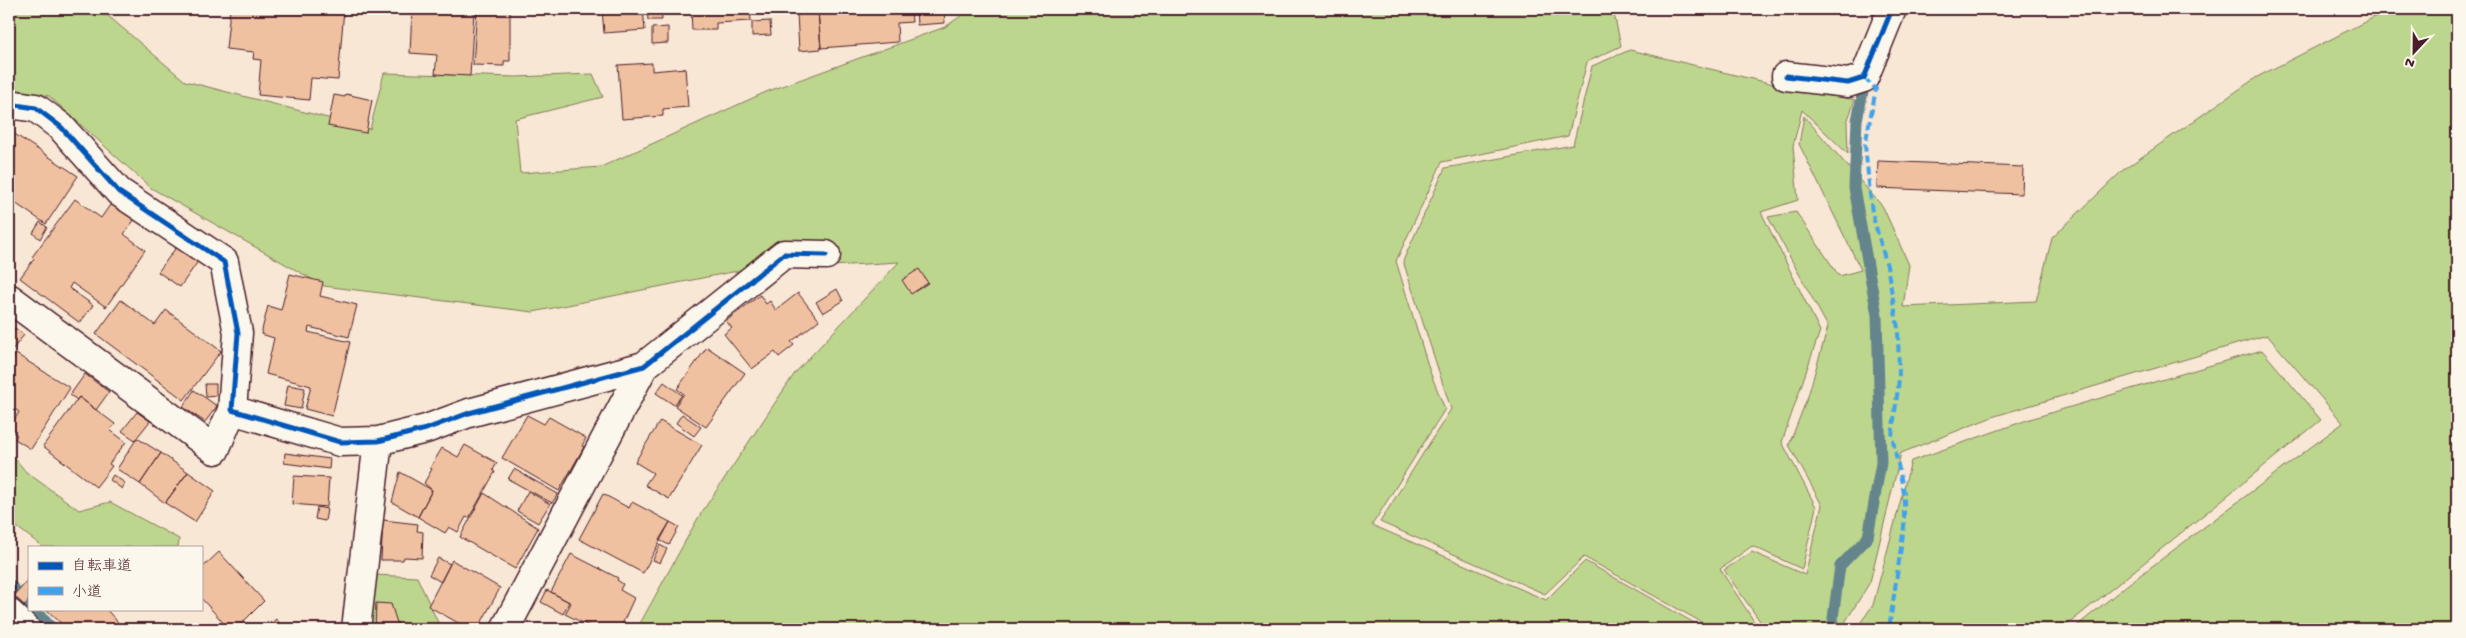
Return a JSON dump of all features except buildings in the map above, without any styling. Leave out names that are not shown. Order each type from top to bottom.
[{"type":"street","points":[[1786,76],[1848,82],[1864,78],[1892,9]]},
{"type":"street","points":[[9,104],[36,108],[61,127],[119,192],[224,262],[238,333],[232,410],[214,450],[9,298]]},
{"type":"street","points":[[506,629],[644,366],[784,254],[826,255]]},
{"type":"street","points":[[232,410],[340,442],[378,441],[426,429],[468,412],[644,366]]},
{"type":"street","points":[[356,629],[378,441]]},
{"type":"street","points":[[9,613],[26,629]]},
{"type":"green space","points":[[9,9],[100,9],[185,81],[370,129],[384,73],[516,77],[593,74],[603,97],[515,119],[520,173],[601,167],[766,92],[945,27],[971,9],[1613,9],[1621,46],[1587,62],[1568,136],[1442,162],[1396,261],[1430,372],[1445,409],[1372,525],[1546,600],[1585,561],[1705,629],[637,629],[698,518],[795,373],[899,262],[732,272],[533,312],[324,286],[151,188],[49,96],[9,88]]},
{"type":"green space","points":[[2390,9],[2457,9],[2457,629],[2073,629],[2127,585],[2343,423],[2267,335],[1995,416],[1901,453],[1870,582],[1841,629],[1778,629],[1762,624],[1724,570],[1752,552],[1805,575],[1822,505],[1789,445],[1808,396],[1828,327],[1768,217],[1796,212],[1839,276],[1861,270],[1799,144],[1804,116],[1883,207],[1909,265],[1903,307],[2036,301],[2052,238],[2123,170],[2257,77]]},
{"type":"green space","points":[[1630,50],[1769,83],[1855,100],[1847,122],[1848,154],[1802,110],[1793,146],[1798,200],[1761,212],[1820,331],[1782,442],[1816,507],[1802,569],[1752,546],[1720,569],[1759,629],[1714,629],[1584,557],[1545,594],[1380,522],[1451,409],[1403,261],[1445,168],[1573,145],[1592,66]]},
{"type":"green space","points":[[2262,350],[2321,420],[2062,629],[1856,629],[1873,605],[1911,461],[2030,419]]},
{"type":"green space","points":[[9,451],[26,472],[79,510],[110,502],[179,539],[178,546],[42,546],[9,521]]},
{"type":"green space","points":[[374,575],[417,577],[441,629],[375,629],[365,616]]},
{"type":"waterway","points":[[1835,629],[1833,618],[1840,566],[1868,537],[1881,463],[1877,315],[1854,188],[1857,120],[1863,92]]},
{"type":"waterway","points":[[9,584],[28,603]]},
{"type":"waterway","points":[[35,610],[53,629]]},
{"type":"marked path","points":[[1864,78],[1876,89],[1865,145],[1872,213],[1887,266],[1898,328],[1899,379],[1892,436],[1904,493],[1904,527],[1889,629]]},
{"type":"cycle path","points":[[1786,76],[1848,83],[1864,78],[1892,9]]},
{"type":"cycle path","points":[[9,104],[36,108],[61,127],[119,192],[224,262],[238,333],[232,410],[340,442],[378,441],[426,429],[469,413],[644,366],[784,254],[826,255]]}]
